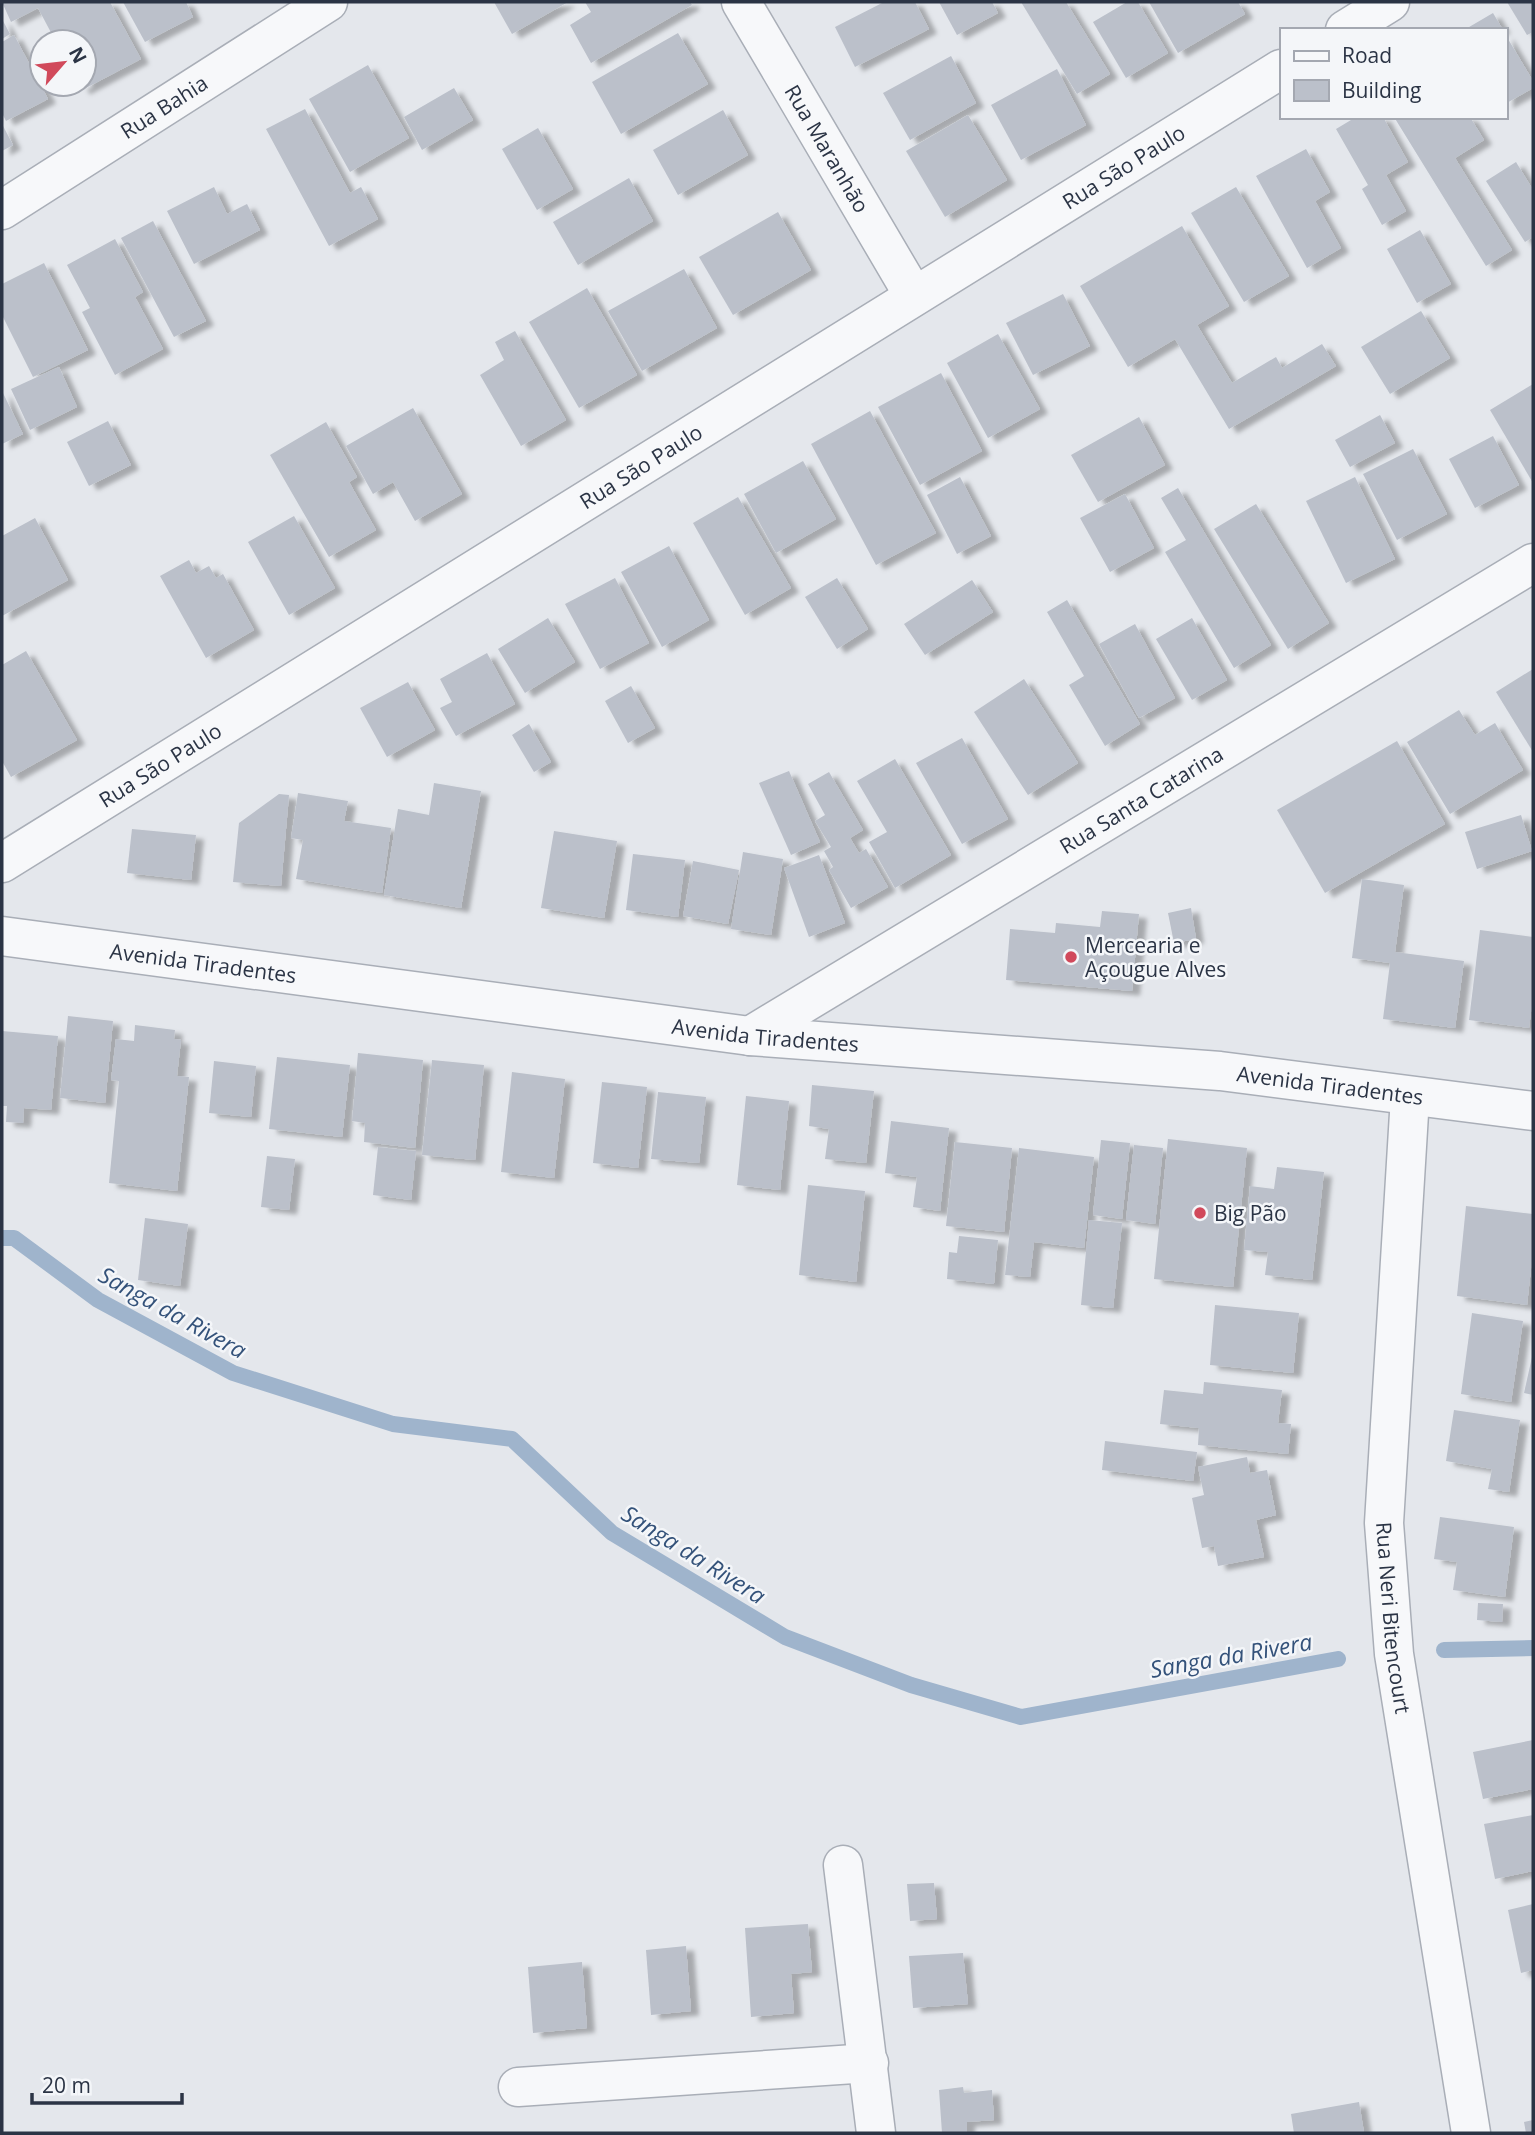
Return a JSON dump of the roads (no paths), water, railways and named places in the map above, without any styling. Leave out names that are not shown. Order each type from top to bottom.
[{"type":"street","name":"Rua Bahia","points":[[2,210],[328,2]]},
{"type":"street","name":"Rua Maranhão","points":[[741,2],[914,296]]},
{"type":"street","points":[[1348,28],[1390,2]]},
{"type":"street","name":"Rua São Paulo","points":[[2,863],[1280,70]]},
{"type":"street","name":"Rua Santa Catarina","points":[[750,1036],[1533,563]]},
{"type":"street","name":"Avenida Tiradentes","points":[[2,936],[750,1036],[1220,1072],[1533,1111]]},
{"type":"street","name":"Rua Neri Bitencourt","points":[[1410,1097],[1384,1523],[1394,1654],[1471,2133]]},
{"type":"street","points":[[843,1865],[876,2133]]},
{"type":"street","points":[[518,2087],[869,2063]]},
{"type":"waterway","name":"Sanga da Rivera","points":[[2,1238],[14,1238],[98,1300],[233,1373],[393,1424],[512,1439],[612,1533],[785,1637],[911,1685],[1021,1717],[1338,1659]]},
{"type":"waterway","name":"Sanga da Rivera","points":[[1444,1650],[1533,1648]]},
{"type":"place","name":"Mercearia e Açougue Alves","points":[[1071,957]]},
{"type":"place","name":"Big Pão","points":[[1200,1213]]}]
